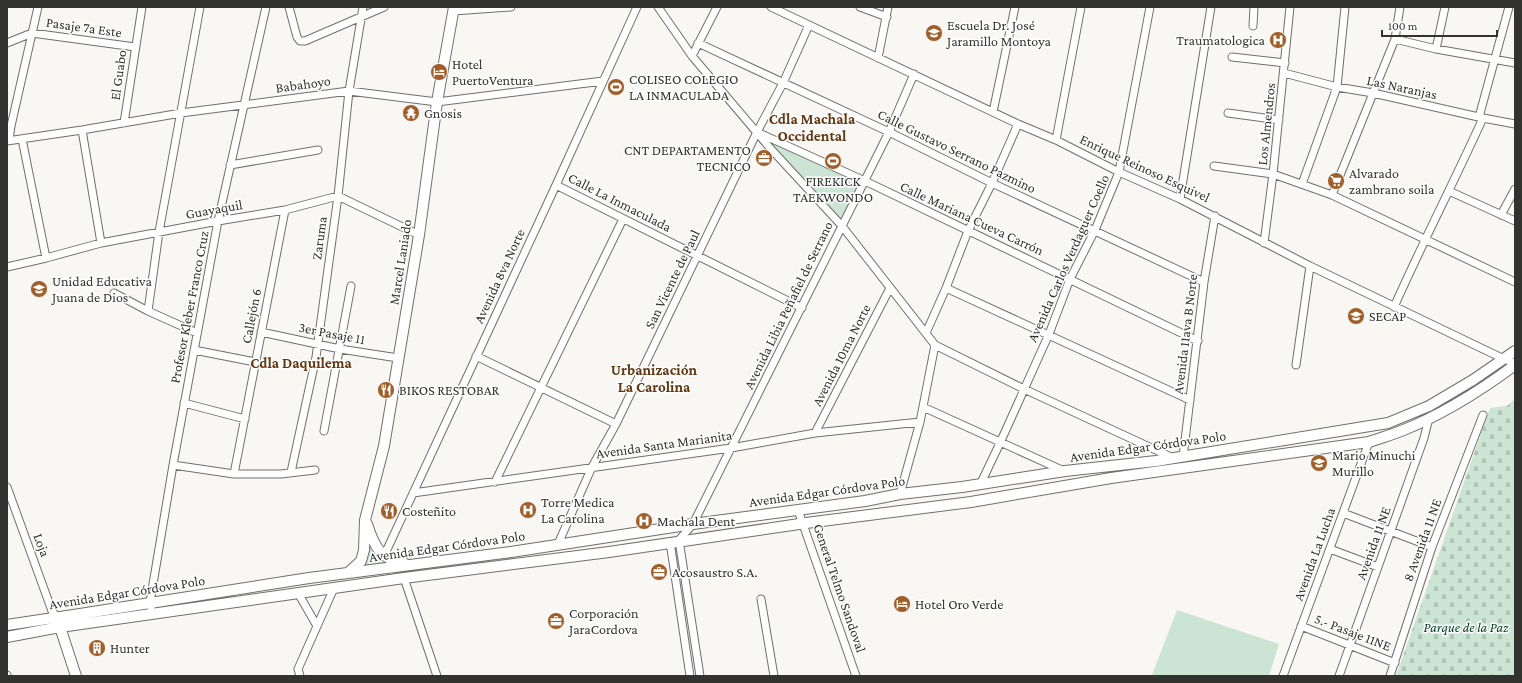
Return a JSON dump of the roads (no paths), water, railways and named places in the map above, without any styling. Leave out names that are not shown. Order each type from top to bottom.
[{"type":"main road","name":"Marcel Laniado","points":[[348,574],[361,561],[364,550],[365,520],[384,446],[419,235],[437,102],[454,9]]},
{"type":"main road","name":"Avenida Edgar Córdova Polo","points":[[7,637],[55,620],[150,602],[309,578],[511,552],[692,524],[865,501],[900,494],[980,485],[1065,471],[1178,458],[1388,423],[1429,406],[1473,380],[1515,351]]},
{"type":"main road","name":"Avenida Edgar Córdova Polo","points":[[7,625],[55,620],[152,614],[404,578],[601,553],[804,523],[971,502],[1111,478],[1369,442],[1401,431],[1429,418],[1482,388],[1515,364]]},
{"type":"main road","points":[[365,520],[373,541],[384,556],[395,562],[412,564]]},
{"type":"main road","points":[[55,620],[69,676]]},
{"type":"main road","points":[[55,620],[76,676]]},
{"type":"street","points":[[8,141],[38,7]]},
{"type":"street","name":"El Guabo","points":[[124,123],[142,7]]},
{"type":"street","points":[[148,311],[159,232],[200,7]]},
{"type":"street","name":"Profesor Kleber Franco Cruz","points":[[152,614],[150,602],[173,465],[218,221],[266,7]]},
{"type":"street","points":[[289,7],[297,37],[300,41],[384,7]]},
{"type":"street","name":"Zaruma","points":[[292,472],[316,357],[338,196],[349,91],[363,7]]},
{"type":"street","points":[[454,9],[511,7]]},
{"type":"street","name":"Avenida 8va Norte","points":[[384,556],[556,185],[636,7]]},
{"type":"street","points":[[658,7],[692,56],[770,148],[842,226],[935,345],[1024,389],[1178,458]]},
{"type":"street","points":[[692,56],[717,7]]},
{"type":"street","name":"Enrique Reinoso Esquivel","points":[[771,7],[1018,124],[1056,140],[1119,172],[1180,199],[1310,266],[1515,364]]},
{"type":"street","points":[[860,7],[887,17]]},
{"type":"street","points":[[878,58],[888,7]]},
{"type":"street","points":[[993,112],[1015,7]]},
{"type":"street","points":[[1056,140],[1081,7]]},
{"type":"street","name":"Avenida Carlos Verdaguer Coello","points":[[980,485],[1024,389],[1070,279],[1094,230],[1119,172],[1150,7]]},
{"type":"street","points":[[1180,199],[1211,7]]},
{"type":"street","points":[[1253,26],[1254,7]]},
{"type":"street","name":"Los Almendros","points":[[1264,243],[1279,120],[1290,7]]},
{"type":"street","points":[[1302,184],[1337,87],[1345,7]]},
{"type":"street","points":[[1332,195],[1395,39],[1400,7]]},
{"type":"street","points":[[1436,49],[1445,7]]},
{"type":"street","points":[[1394,307],[1424,239],[1449,191],[1481,118],[1509,7]]},
{"type":"street","name":"San Vicente de Paul","points":[[558,544],[592,467],[616,424],[809,25]]},
{"type":"street","name":"Pasaje 7a Este","points":[[7,43],[32,33],[135,47]]},
{"type":"street","points":[[1395,39],[1436,49],[1515,63]]},
{"type":"street","name":"Calle Gustavo Serrano Pazmino","points":[[698,43],[890,132],[992,183],[1204,282]]},
{"type":"street","points":[[1232,57],[1285,63]]},
{"type":"street","name":"Las Naranjas","points":[[1284,73],[1337,87],[1373,93],[1481,118],[1515,124]]},
{"type":"street","name":"Avenida Libia Peñafiel de Serrano","points":[[675,541],[692,524],[731,448],[890,132],[914,74]]},
{"type":"street","name":"Babahoyo","points":[[8,141],[181,113],[349,91],[437,102],[603,81]]},
{"type":"street","points":[[1228,113],[1279,120]]},
{"type":"street","points":[[926,333],[946,288],[968,231],[992,183],[1018,124]]},
{"type":"street","points":[[82,130],[101,244]]},
{"type":"street","name":"Calle Mariana Cueva Carrón","points":[[757,132],[865,181],[1198,341]]},
{"type":"street","points":[[22,139],[46,258]]},
{"type":"street","points":[[230,165],[318,150]]},
{"type":"street","points":[[1214,166],[1273,174],[1332,195],[1515,282]]},
{"type":"street","name":"Calle La Inmaculada","points":[[556,185],[802,308]]},
{"type":"street","points":[[1501,215],[1515,189]]},
{"type":"street","points":[[1449,191],[1515,222]]},
{"type":"street","points":[[338,196],[419,235]]},
{"type":"street","name":"Guayaquil","points":[[7,267],[101,244],[218,221],[285,210],[338,196]]},
{"type":"street","name":"Callejón 6","points":[[234,474],[285,210]]},
{"type":"street","name":"Avenida 11ava B Norte","points":[[1178,458],[1190,400],[1204,282],[1215,216]]},
{"type":"street","points":[[495,482],[623,219]]},
{"type":"street","points":[[1296,365],[1310,266]]},
{"type":"street","points":[[324,431],[351,286]]},
{"type":"street","name":"Avenida 10ma Norte","points":[[815,433],[890,288]]},
{"type":"street","points":[[946,288],[1190,400]]},
{"type":"street","points":[[114,293],[148,311],[197,333]]},
{"type":"street","name":"3er Pasaje 11","points":[[261,332],[340,349],[398,358]]},
{"type":"street","points":[[900,494],[920,422],[935,345]]},
{"type":"street","points":[[194,350],[255,362]]},
{"type":"street","points":[[476,356],[616,424]]},
{"type":"street","points":[[184,403],[245,419]]},
{"type":"street","points":[[923,407],[1065,471]]},
{"type":"street","name":"8 Avenida 11 NE","points":[[1390,676],[1432,547],[1484,415]]},
{"type":"street","name":"Avenida 11 NE","points":[[1339,676],[1424,438],[1429,418]]},
{"type":"street","name":"Avenida Santa Marianita","points":[[413,493],[731,448],[815,433],[920,422]]},
{"type":"street","name":"Avenida La Lucha","points":[[1283,676],[1369,442]]},
{"type":"street","points":[[173,465],[234,474],[281,474],[315,470]]},
{"type":"street","name":"Loja","points":[[7,487],[55,620]]},
{"type":"street","name":"General Telmo Sandoval","points":[[798,510],[804,523],[856,676]]},
{"type":"street","points":[[1343,513],[1432,547]]},
{"type":"street","points":[[675,541],[690,676]]},
{"type":"street","points":[[675,541],[700,676]]},
{"type":"street","points":[[1330,548],[1378,567]]},
{"type":"street","points":[[404,578],[437,676]]},
{"type":"street","points":[[300,676],[298,669],[334,588]]},
{"type":"street","points":[[298,593],[318,626]]},
{"type":"street","points":[[761,598],[774,676]]},
{"type":"street","name":"5.- Pasaje 11NE","points":[[1301,626],[1394,663]]},
{"type":"place","name":"Escuela Dr. José Jaramillo Montoya","points":[[934,33]]},
{"type":"place","name":"Traumatologica","points":[[1278,40]]},
{"type":"place","name":"Hotel PuertoVentura","points":[[439,72]]},
{"type":"place","name":"COLISEO COLEGIO LA INMACULADA","points":[[616,87]]},
{"type":"place","name":"Gnosis","points":[[411,113]]},
{"type":"place","name":"CNT DEPARTAMENTO TECNICO","points":[[764,158]]},
{"type":"place","name":"FIREKICK TAEKWONDO","points":[[833,161]]},
{"type":"place","name":"Alvarado zambrano soila","points":[[1336,181]]},
{"type":"place","name":"Unidad Educativa Juana de Dios","points":[[39,289]]},
{"type":"place","name":"SECAP","points":[[1356,316]]},
{"type":"place","name":"BIKOS RESTOBAR","points":[[386,390]]},
{"type":"place","name":"Mario Minuchi Murillo","points":[[1319,463]]},
{"type":"place","name":"Torre Medica La Carolina","points":[[528,510]]},
{"type":"place","name":"Costeñito","points":[[389,511]]},
{"type":"place","name":"Machala Dent","points":[[644,521]]},
{"type":"place","name":"Acosaustro S.A.","points":[[659,572]]},
{"type":"place","name":"Hotel Oro Verde","points":[[902,604]]},
{"type":"place","name":"Corporación JaraCordova","points":[[556,621]]},
{"type":"place","name":"Hunter","points":[[97,648]]},
{"type":"district","name":"Cdla Machala Occidental","points":[[812,128]]},
{"type":"district","name":"Cdla Daquilema","points":[[301,363]]},
{"type":"district","name":"Urbanización La Carolina","points":[[654,378]]},
{"type":"park label","name":"Parque de la Paz","points":[[1466,627]]}]
